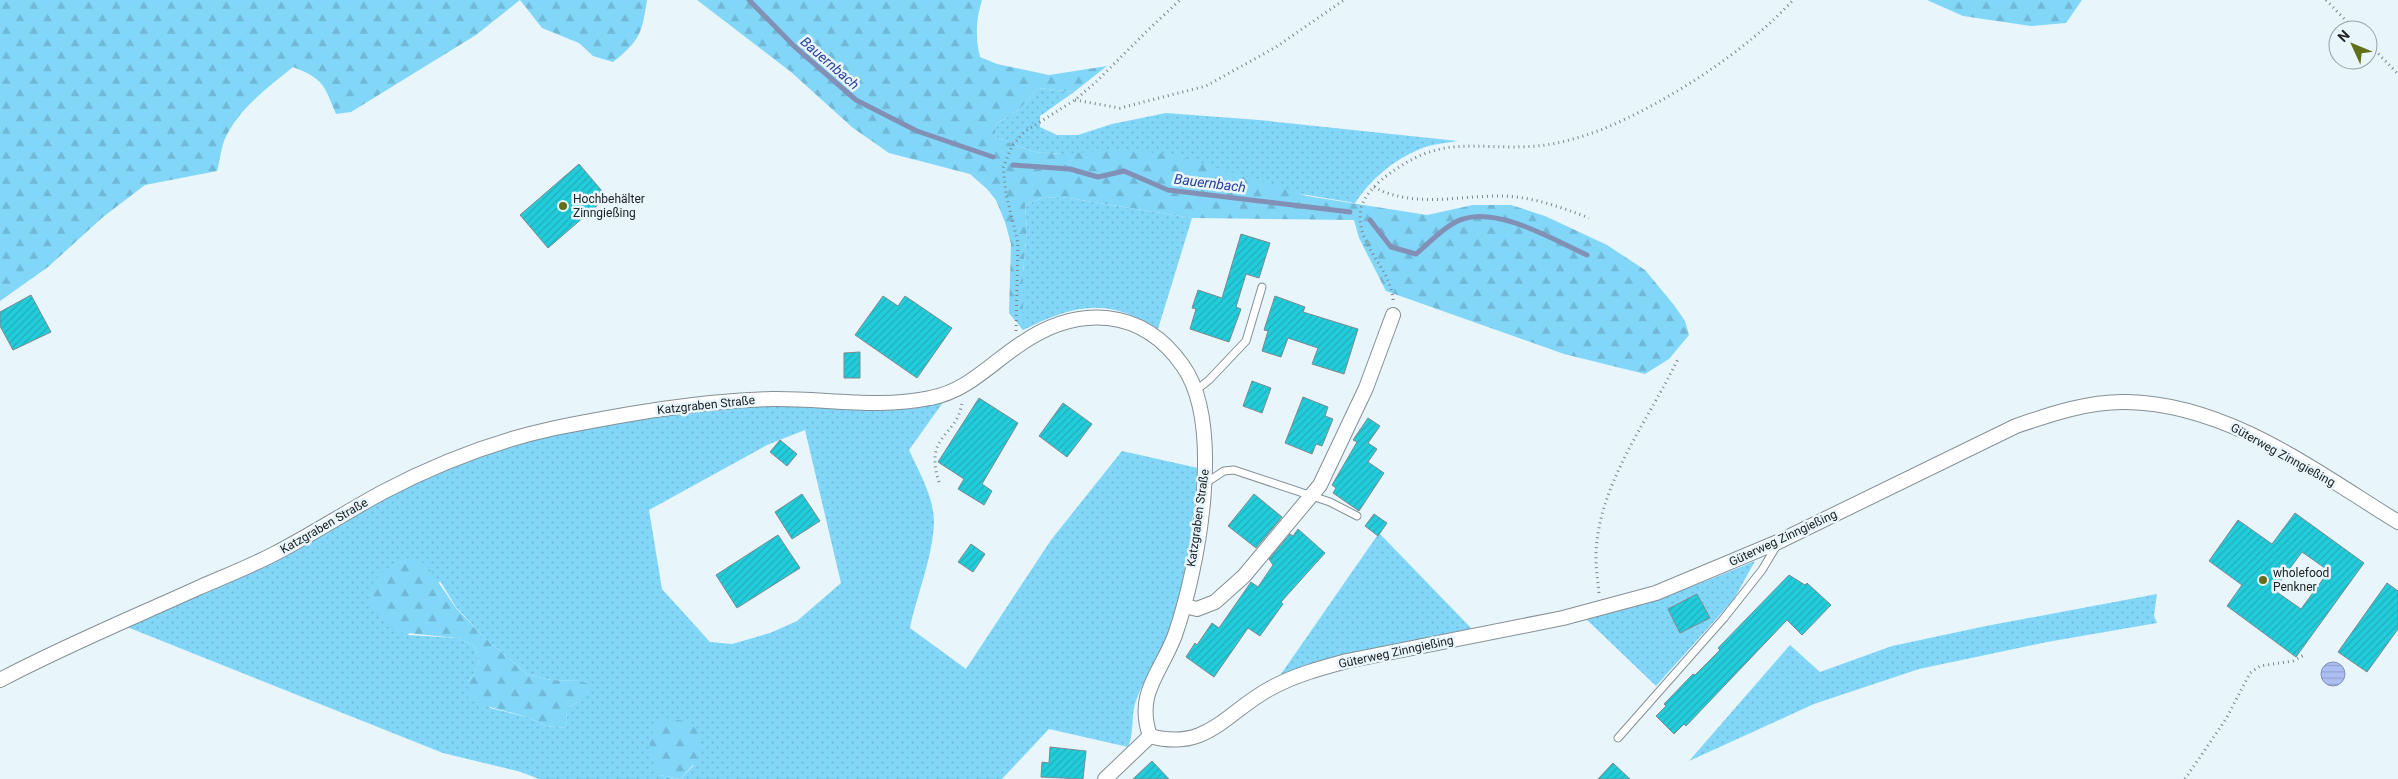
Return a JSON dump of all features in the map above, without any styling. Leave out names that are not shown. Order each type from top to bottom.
[{"type":"street","points":[[1184,606],[1197,609],[1215,602],[1244,576],[1320,485],[1345,436],[1366,388],[1393,315]]},
{"type":"street","name":"Katzgraben Straße","points":[[0,680],[272,555],[382,493],[430,469],[503,441],[553,429],[690,405],[792,398],[886,403],[925,399],[959,389],[981,375],[1022,342],[1046,328],[1070,320],[1095,316],[1115,318],[1133,323],[1152,334],[1168,348],[1182,365],[1195,390],[1204,430],[1206,466],[1204,484],[1200,518],[1184,606],[1173,640],[1144,704],[1144,719],[1150,736]]},
{"type":"street","name":"Güterweg Zinngießing","points":[[1150,736],[1168,741],[1187,740],[1202,735],[1270,688],[1312,671],[1347,661],[1603,609],[1675,586],[1778,542],[2016,426],[2051,414],[2080,408],[2125,402],[2164,405],[2211,417],[2244,432],[2302,463],[2398,522]]},
{"type":"street","points":[[1105,779],[1150,736]]},
{"type":"lane","points":[[1195,390],[1209,380],[1246,341],[1262,287]]},
{"type":"lane","points":[[1204,484],[1224,471],[1234,470],[1330,502],[1357,516]]},
{"type":"lane","points":[[1618,738],[1724,618],[1762,570],[1778,542]]},
{"type":"path","points":[[1022,342],[1016,333],[1015,321],[1018,243],[1006,194],[1003,168],[1012,146],[1024,132],[1075,100],[1180,0]]},
{"type":"path","points":[[1075,100],[1120,108],[1206,86],[1276,47],[1344,0]]},
{"type":"path","points":[[1393,315],[1393,297],[1385,276],[1364,238],[1359,223],[1361,207],[1374,187],[1396,169],[1416,156],[1434,149],[1472,145],[1538,146],[1570,140],[1603,129],[1640,111],[1712,67],[1756,36],[1793,0]]},
{"type":"path","points":[[2326,0],[2345,20]]},
{"type":"path","points":[[2378,53],[2398,74]]},
{"type":"path","points":[[1374,187],[1387,194],[1412,198],[1506,196],[1542,202],[1589,218]]},
{"type":"path","points":[[1603,609],[1596,558],[1600,525],[1606,502],[1611,487],[1632,444],[1660,397],[1678,359]]},
{"type":"path","points":[[939,482],[933,465],[934,455],[938,444],[962,410],[963,399],[959,389]]},
{"type":"path","points":[[2185,779],[2226,719],[2250,673],[2260,666],[2293,661],[2306,654]]},
{"type":"green space","points":[[0,0],[520,0],[476,35],[351,112],[336,114],[322,84],[311,75],[293,67],[254,100],[237,119],[224,141],[217,171],[145,185],[103,217],[48,267],[0,301]]},
{"type":"green space","points":[[520,0],[647,0],[638,35],[629,48],[613,62],[593,56],[579,43],[542,28]]},
{"type":"green space","points":[[697,0],[982,0],[977,28],[980,57],[997,64],[1049,75],[1107,66],[1074,92],[1038,88],[1020,109],[996,124],[995,137],[1035,152],[1062,154],[1118,150],[1172,154],[1307,196],[1427,215],[1473,205],[1511,205],[1545,216],[1607,245],[1645,270],[1685,321],[1689,335],[1669,359],[1645,374],[1564,354],[1386,291],[1359,238],[1354,220],[1192,218],[1062,197],[1042,198],[1025,205],[1027,229],[1023,273],[1023,330],[1009,313],[1011,244],[996,200],[987,189],[970,174],[889,153],[853,128],[791,72]]},
{"type":"green space","points":[[1927,0],[2082,0],[2066,23],[2031,26],[1963,16]]},
{"type":"green space","points":[[1038,88],[1074,92],[1040,116],[1040,127],[1057,135],[1078,135],[1112,124],[1166,113],[1259,120],[1458,141],[1424,147],[1410,153],[1375,178],[1355,203],[1062,154],[1035,152],[995,137],[996,124],[1020,109]]},
{"type":"green space","points":[[1062,197],[1192,218],[1158,329],[1123,312],[1107,308],[1091,308],[1059,314],[1023,330],[1023,273],[1027,229],[1025,205],[1042,198]]},
{"type":"green space","points":[[944,401],[909,450],[929,494],[934,522],[931,549],[910,628],[966,669],[1051,540],[1122,451],[1198,468],[1191,534],[1183,581],[1164,644],[1143,684],[1135,704],[1128,747],[1049,729],[1002,779],[680,779],[694,765],[660,775],[679,779],[539,779],[521,772],[443,753],[127,627],[215,588],[383,498],[456,463],[532,439],[631,419],[743,405],[794,404],[912,409]],"holes":[[[805,430],[841,583],[797,621],[770,633],[732,644],[710,642],[662,589],[649,510],[767,445]],[[440,581],[456,607],[484,637],[527,674],[551,680],[578,681],[578,702],[567,708],[566,728],[546,726],[527,717],[490,708],[468,683],[479,664],[475,646],[457,638],[408,635]]]},
{"type":"green space","points":[[1379,533],[1473,630],[1279,677]]},
{"type":"green space","points":[[408,558],[426,564],[456,608],[484,637],[527,674],[551,680],[578,681],[594,685],[578,702],[567,708],[566,728],[546,726],[527,717],[468,701],[468,683],[479,664],[475,646],[457,638],[397,632],[371,609],[369,588],[383,571]]},
{"type":"green space","points":[[1755,561],[1734,599],[1656,686],[1586,619],[1672,594]]},
{"type":"green space","points":[[2157,594],[2154,616],[2157,623],[2047,642],[1919,669],[1814,704],[1689,761],[1790,645],[1820,672],[1892,646],[1986,626]]},
{"type":"green space","points":[[666,718],[685,721],[699,730],[699,752],[695,762],[680,779],[660,775],[651,752],[651,738],[654,731]]},
{"type":"shaded area","points":[[2333,662],[2338,663],[2344,669],[2344,679],[2338,685],[2333,686],[2328,685],[2322,679],[2321,674],[2322,669],[2328,663]]},
{"type":"building","name":"Hochbehälter Zinngießing","points":[[579,164],[607,197],[548,248],[520,215]]},
{"type":"building","points":[[1241,234],[1270,243],[1259,278],[1246,274],[1236,307],[1241,309],[1229,342],[1190,329],[1196,309],[1192,308],[1198,290],[1222,298]]},
{"type":"building","points":[[31,295],[51,332],[13,350],[0,326],[0,312]]},
{"type":"building","points":[[883,296],[898,306],[905,296],[952,328],[917,378],[855,335]]},
{"type":"building","points":[[1275,296],[1305,307],[1303,312],[1358,329],[1344,374],[1312,364],[1318,348],[1288,338],[1281,357],[1262,351],[1268,331],[1264,330]]},
{"type":"building","points":[[860,352],[860,378],[844,378],[844,353]]},
{"type":"building","points":[[1252,381],[1271,388],[1262,413],[1243,406]]},
{"type":"building","points":[[1303,397],[1328,407],[1325,416],[1333,419],[1322,446],[1316,444],[1312,454],[1285,443]]},
{"type":"building","points":[[979,398],[1018,423],[982,484],[992,491],[984,505],[958,489],[964,479],[938,462]]},
{"type":"building","points":[[1063,403],[1092,424],[1067,457],[1039,436]]},
{"type":"building","points":[[1368,418],[1380,426],[1368,443],[1377,449],[1368,462],[1384,473],[1359,511],[1333,493],[1336,488],[1332,485],[1357,442],[1353,440]]},
{"type":"building","points":[[780,440],[797,454],[787,466],[770,452]]},
{"type":"building","points":[[802,494],[820,521],[792,539],[775,512]]},
{"type":"building","points":[[1254,494],[1282,517],[1256,548],[1228,526]]},
{"type":"building","name":"wholefood Penkner","points":[[2295,513],[2364,563],[2296,657],[2227,606],[2242,585],[2209,561],[2238,520],[2272,544]],"holes":[[[2302,552],[2329,571],[2301,609],[2274,590]]]},
{"type":"building","points":[[1374,514],[1387,523],[1378,536],[1365,526]]},
{"type":"building","points":[[1298,529],[1325,553],[1281,602],[1283,604],[1260,636],[1248,628],[1214,677],[1186,657],[1212,623],[1219,628],[1251,582],[1258,587],[1273,565],[1269,559],[1290,534],[1293,536]]},
{"type":"building","points":[[778,535],[800,568],[737,608],[716,575]]},
{"type":"building","points":[[971,544],[985,554],[973,572],[958,562]]},
{"type":"building","points":[[1789,575],[1805,585],[1807,583],[1831,605],[1802,635],[1787,620],[1686,726],[1684,724],[1674,734],[1656,716],[1666,706],[1664,704],[1720,650],[1718,648]]},
{"type":"building","points":[[2387,583],[2398,591],[2398,629],[2367,672],[2338,652]]},
{"type":"building","points":[[1697,594],[1710,618],[1680,633],[1668,609]]},
{"type":"building","points":[[1050,747],[1086,751],[1083,779],[1041,777],[1042,762],[1049,763]]},
{"type":"building","points":[[1152,761],[1169,779],[1133,779]]},
{"type":"building","points":[[1613,763],[1630,779],[1598,779]]},
{"type":"waterway","name":"Bauernbach","points":[[749,0],[795,47],[856,100],[917,131],[993,157]]},
{"type":"waterway","name":"Bauernbach","points":[[1013,165],[1070,169],[1098,177],[1124,171],[1168,190],[1350,212]]},
{"type":"waterway","name":"Bauernbach","points":[[1370,220],[1391,247],[1416,254],[1438,234],[1457,221],[1477,216],[1493,217],[1526,227],[1587,255]]},
{"type":"place","name":"Hochbehälter Zinngießing","points":[[563,206]]},
{"type":"place","name":"wholefood Penkner","points":[[2263,580]]}]
